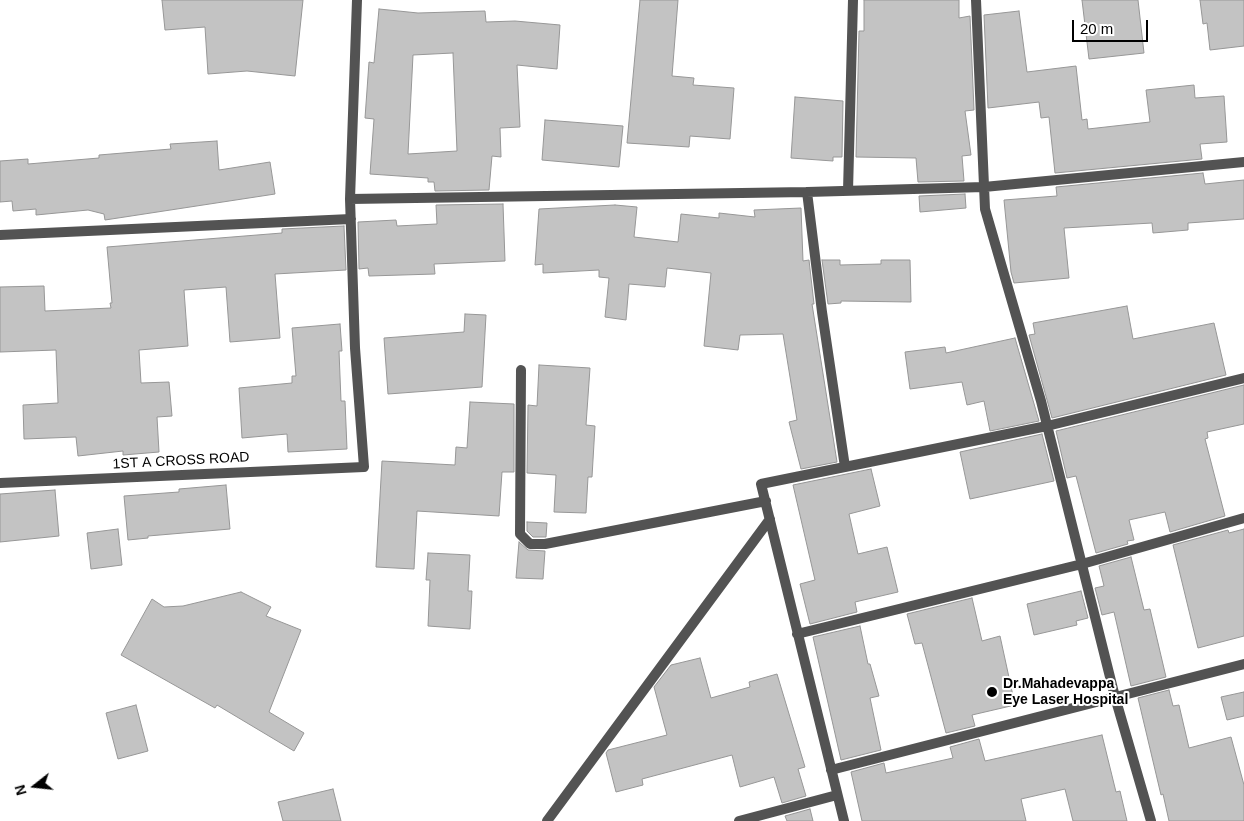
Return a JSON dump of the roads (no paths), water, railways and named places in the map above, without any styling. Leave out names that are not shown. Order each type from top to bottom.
[{"type":"street","points":[[0,235],[351,219],[350,199],[357,0]]},
{"type":"street","points":[[848,191],[853,0]]},
{"type":"street","points":[[976,0],[985,209],[1048,426],[1115,697],[1151,821]]},
{"type":"street","points":[[350,199],[807,192],[984,187],[1244,162]]},
{"type":"street","points":[[807,192],[822,312],[845,467]]},
{"type":"street","name":"1ST A CROSS ROAD","points":[[0,483],[364,467],[355,348],[351,219]]},
{"type":"street","points":[[521,370],[520,534],[530,544],[545,544],[766,501]]},
{"type":"street","points":[[844,821],[761,484],[1048,426],[1244,378]]},
{"type":"street","points":[[0,473],[0,483]]},
{"type":"street","points":[[797,634],[1082,564],[1244,518]]},
{"type":"street","points":[[547,821],[770,519]]},
{"type":"street","points":[[831,770],[1244,664]]},
{"type":"street","points":[[739,821],[837,794]]},
{"type":"place","name":"Dr.Mahadevappa Eye Laser Hospital","points":[[992,692]]}]
